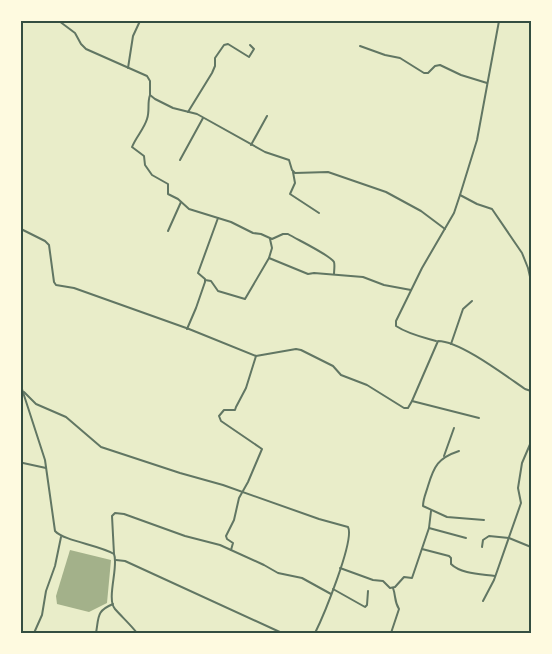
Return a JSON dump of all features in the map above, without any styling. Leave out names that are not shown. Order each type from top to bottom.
[{"type":"street","points":[[59,21],[71,29],[81,44],[90,52],[142,74],[149,79],[150,95],[147,120],[132,147],[144,156],[145,165],[152,176],[168,184],[168,194],[192,210],[231,222],[270,239],[288,234],[323,253],[334,262],[334,274]]},
{"type":"street","points":[[128,68],[132,38],[140,21]]},
{"type":"street","points":[[499,21],[477,140],[454,213],[411,290],[397,318],[396,326],[416,336],[451,344],[531,391]]},
{"type":"street","points":[[188,112],[212,72],[215,66],[215,58],[224,45],[228,44],[249,57],[254,49],[250,45]]},
{"type":"street","points":[[360,46],[400,58],[424,73],[428,73],[438,65],[460,75],[487,83]]},
{"type":"street","points":[[150,95],[154,99],[173,108],[203,118],[272,155],[288,160],[295,183],[290,194],[319,213]]},
{"type":"street","points":[[251,145],[267,116]]},
{"type":"street","points":[[180,160],[203,118]]},
{"type":"street","points":[[293,172],[299,174],[328,172],[386,192],[421,211],[445,229]]},
{"type":"street","points":[[460,195],[492,209],[522,253],[531,281]]},
{"type":"street","points":[[168,232],[182,202]]},
{"type":"street","points":[[218,218],[198,273],[205,280],[211,282],[218,291],[245,299],[269,258],[272,248],[270,239]]},
{"type":"street","points":[[21,229],[49,244],[56,285],[74,288],[256,356],[299,349],[333,366],[341,375],[367,385],[404,408],[408,408],[412,401],[437,341]]},
{"type":"street","points":[[269,258],[308,274],[314,272],[363,277],[384,285],[411,290]]},
{"type":"street","points":[[187,329],[205,280]]},
{"type":"street","points":[[451,344],[463,309],[472,301]]},
{"type":"street","points":[[231,550],[233,543],[226,536],[234,520],[241,492],[248,482],[262,448],[221,421],[219,416],[224,410],[235,410],[246,388],[256,356]]},
{"type":"street","points":[[21,386],[46,468],[53,527],[56,533],[114,554]]},
{"type":"street","points":[[24,392],[36,404],[66,417],[96,445],[241,492],[319,520],[348,527],[350,533],[332,594],[315,633]]},
{"type":"street","points":[[412,401],[479,418]]},
{"type":"street","points":[[443,458],[454,428]]},
{"type":"street","points":[[483,601],[495,576],[521,503],[518,488],[522,463],[531,442]]},
{"type":"street","points":[[459,451],[448,454],[433,469],[423,506],[447,517],[484,520]]},
{"type":"street","points":[[22,463],[46,468]]},
{"type":"street","points":[[393,588],[404,577],[413,577],[429,528],[431,510]]},
{"type":"street","points":[[137,633],[115,609],[113,604],[113,579],[116,560],[112,516],[115,513],[124,514],[160,528],[220,545],[282,574],[302,578],[332,594]]},
{"type":"street","points":[[429,528],[466,538]]},
{"type":"street","points":[[34,633],[42,614],[46,591],[61,536]]},
{"type":"street","points":[[482,547],[483,540],[489,536],[509,538],[531,547]]},
{"type":"street","points":[[422,549],[449,556],[455,568],[495,576]]},
{"type":"street","points":[[116,560],[125,561],[282,633]]},
{"type":"street","points":[[340,568],[384,582],[388,587],[393,588]]},
{"type":"street","points":[[390,633],[399,609],[395,603],[393,588]]},
{"type":"street","points":[[332,589],[364,606],[367,605],[368,591]]},
{"type":"street","points":[[96,633],[100,612],[105,607],[113,604]]},
{"type":"shaded area","points":[[70,550],[111,560],[107,603],[89,612],[57,604],[56,596]]}]
